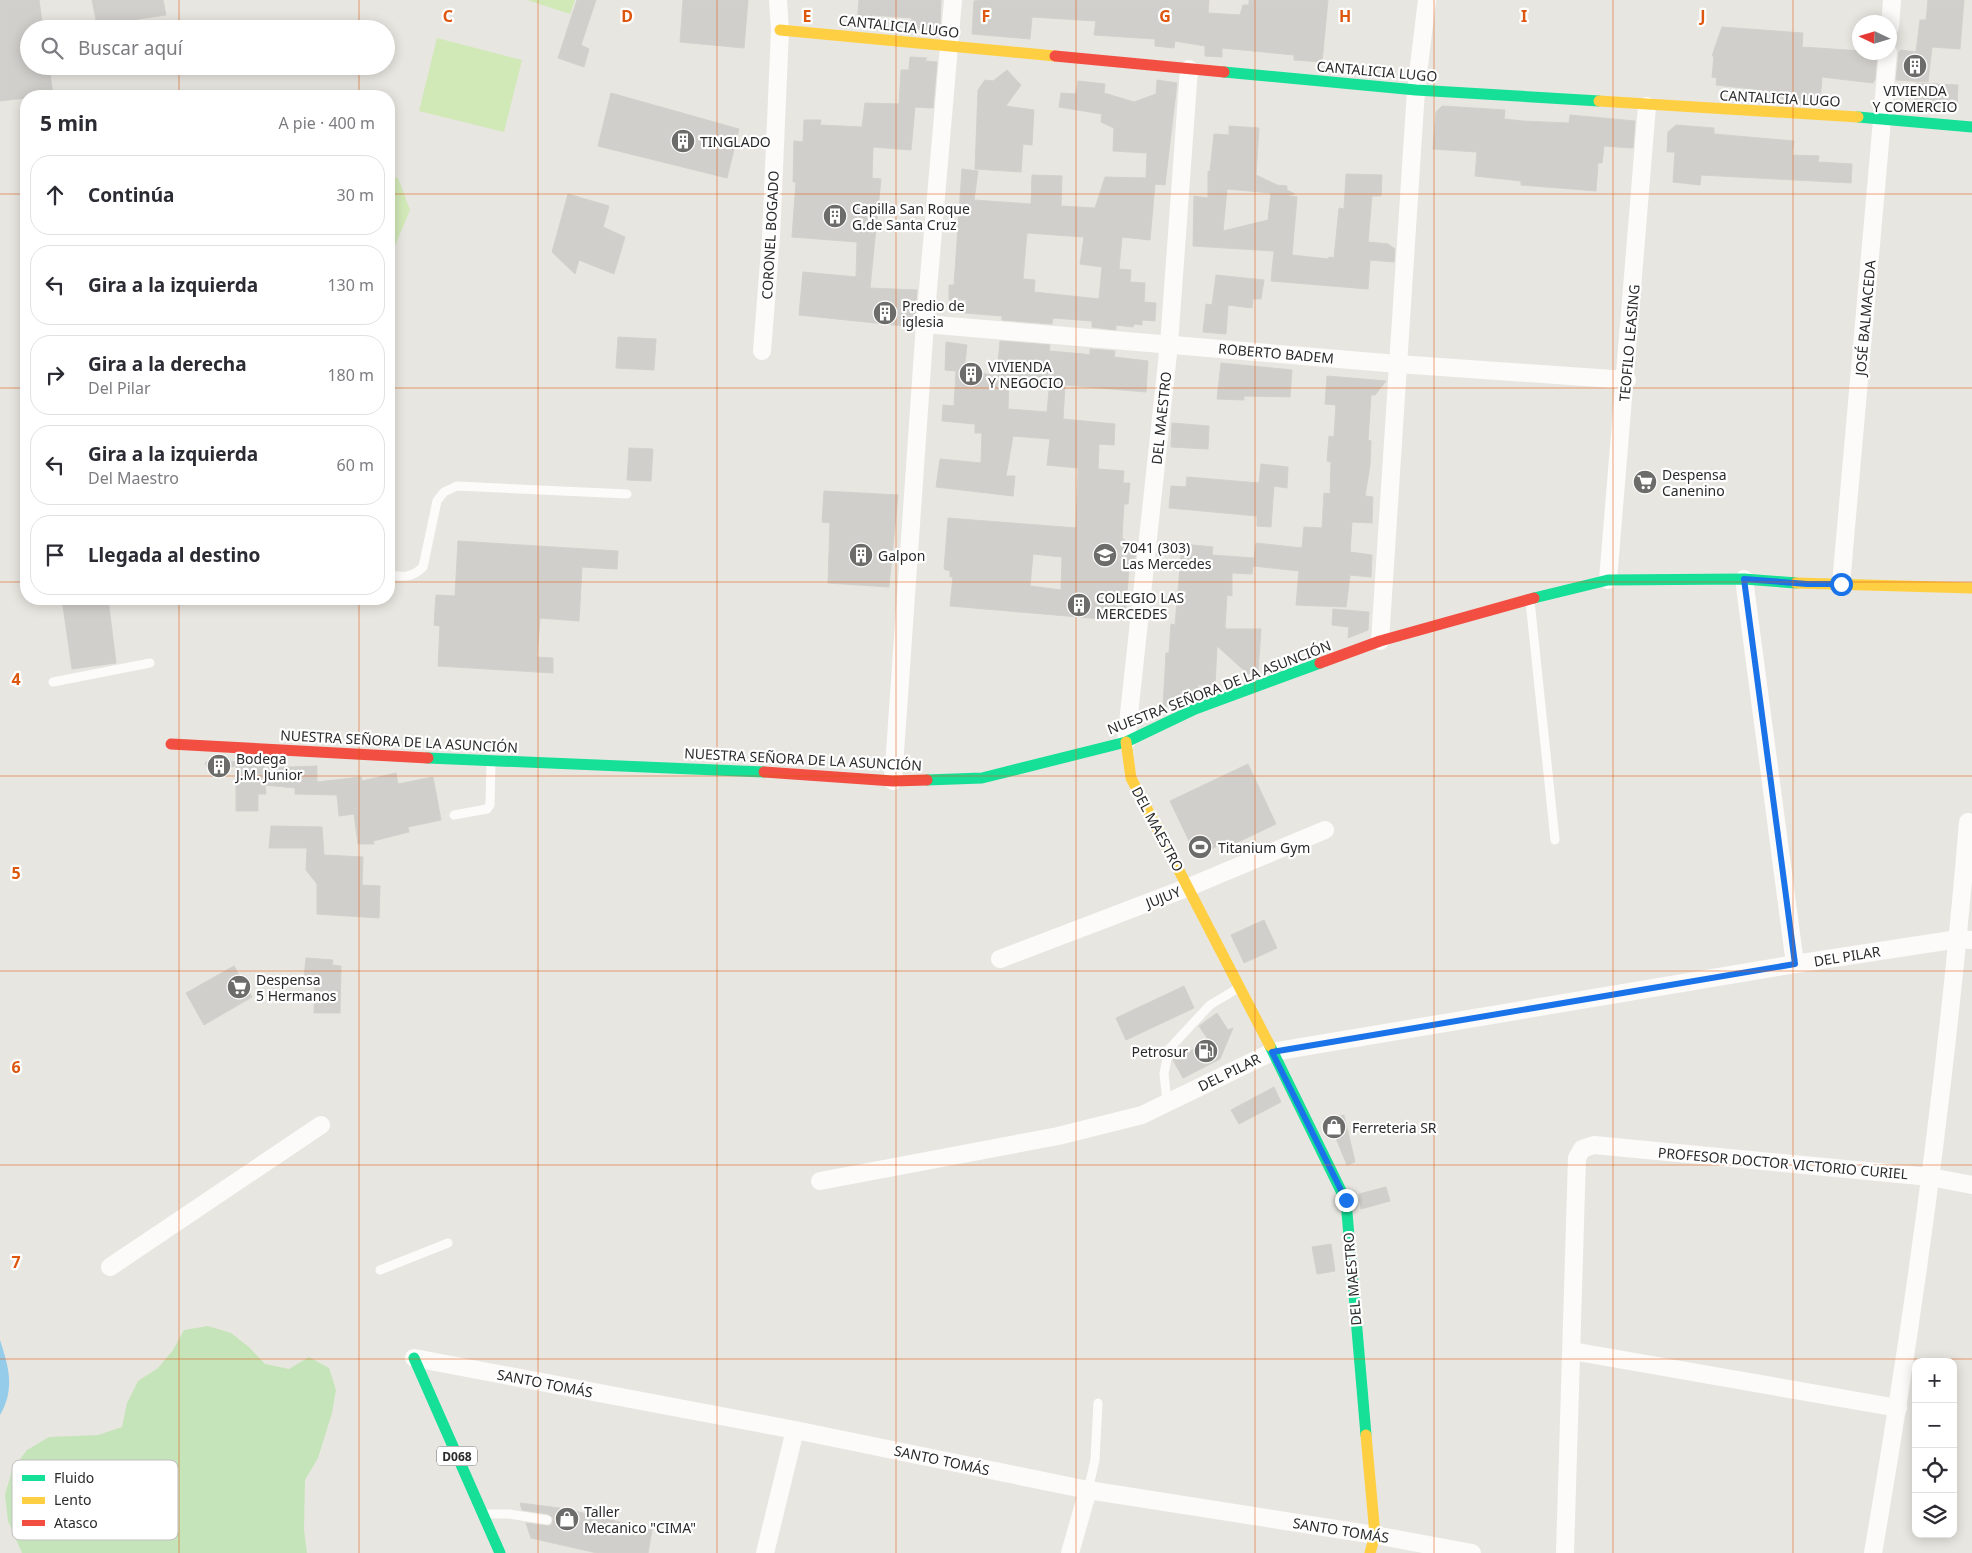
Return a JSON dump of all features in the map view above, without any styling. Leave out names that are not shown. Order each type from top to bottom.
[{"type":"street","name":"CORONEL BOGADO","points":[[762,350],[771,238],[780,30],[778,0]]},
{"type":"street","points":[[893,781],[925,324],[953,0]]},
{"type":"street","points":[[1380,641],[1416,90],[1427,0]]},
{"type":"street","points":[[1891,15],[1892,0]]},
{"type":"street","name":"CANTALICIA LUGO","points":[[780,30],[1416,90],[1647,106],[1883,118],[1972,127]]},
{"type":"street","name":"JOSÉ BALMACEDA","points":[[1841,584],[1887,60]]},
{"type":"street","name":"DEL MAESTRO","points":[[1189,69],[1169,344],[1126,742],[1131,778],[1240,986],[1346,1200],[1375,1535],[1370,1553]]},
{"type":"street","name":"TEOFILO LEASING","points":[[1608,580],[1626,380],[1647,106]]},
{"type":"street","name":"ROBERTO BADEM","points":[[925,324],[1398,364],[1626,380]]},
{"type":"street","points":[[1744,579],[1795,964]]},
{"type":"street","name":"NUESTRA SEÑORA DE LA ASUNCIÓN","points":[[171,744],[491,762],[781,773],[893,781],[982,778],[1126,742],[1196,710],[1380,641],[1530,599],[1608,580],[1744,579],[1807,584],[1972,588]]},
{"type":"street","points":[[1873,1553],[1898,1408],[1965,940],[1968,822]]},
{"type":"street","name":"JUJUY","points":[[1000,959],[1189,887],[1325,830]]},
{"type":"street","name":"DEL PILAR","points":[[820,1181],[1058,1136],[1142,1115],[1272,1052],[1795,964],[1965,940]]},
{"type":"street","points":[[110,1267],[321,1125]]},
{"type":"street","name":"PROFESOR DOCTOR VICTORIO CURIEL","points":[[1572,1351],[1577,1158],[1582,1149],[1594,1146],[1930,1177],[1972,1185]]},
{"type":"street","points":[[1565,1553],[1572,1351],[1898,1408]]},
{"type":"street","name":"SANTO TOMÁS","points":[[414,1358],[796,1430],[1088,1490],[1375,1535],[1472,1553]]},
{"type":"street","name":"D068","points":[[414,1358],[500,1553]]},
{"type":"street","points":[[765,1553],[796,1430]]},
{"type":"street","points":[[1070,1553],[1088,1490]]},
{"type":"lane","points":[[395,576],[407,577],[423,567],[437,501],[444,492],[457,486],[627,494]]},
{"type":"lane","points":[[1530,599],[1555,840]]},
{"type":"lane","points":[[53,682],[150,663]]},
{"type":"lane","points":[[454,814],[487,810],[490,805],[491,762]]},
{"type":"lane","points":[[1167,1102],[1164,1073],[1169,1050],[1210,1005],[1240,986]]},
{"type":"lane","points":[[380,1270],[448,1243]]},
{"type":"lane","points":[[1088,1490],[1095,1460],[1098,1404]]},
{"type":"lane","points":[[483,1514],[509,1514],[547,1520]]},
{"type":"green space","points":[[527,0],[575,0],[570,14]]},
{"type":"green space","points":[[437,38],[522,60],[504,132],[419,111]]},
{"type":"green space","points":[[395,178],[398,178],[410,210],[395,246]]},
{"type":"green space","points":[[208,1326],[231,1333],[249,1347],[265,1364],[289,1369],[309,1357],[329,1368],[336,1390],[332,1413],[318,1458],[305,1480],[304,1530],[307,1553],[22,1553],[16,1540],[178,1540],[178,1460],[20,1460],[27,1450],[49,1437],[98,1435],[122,1427],[127,1403],[138,1381],[158,1368],[173,1350],[184,1330]]},
{"type":"green space","points":[[12,1470],[12,1530],[8,1521],[5,1495]]},
{"type":"water","points":[[0,1340],[8,1369],[9,1387],[8,1396],[0,1415]]},
{"type":"building","points":[[0,0],[39,0],[42,20],[20,20],[20,75],[50,75],[52,90],[20,90],[20,99],[0,101]]},
{"type":"building","points":[[92,0],[163,0],[166,15],[132,20],[96,20]]},
{"type":"building","points":[[577,0],[596,0],[581,45],[589,49],[584,67],[558,58]]},
{"type":"building","points":[[683,0],[748,0],[744,48],[680,42]]},
{"type":"building","points":[[859,0],[941,0],[940,31],[911,28],[912,18],[872,15],[871,24],[857,23]]},
{"type":"building","points":[[1209,0],[1208,13],[1240,15],[1243,5],[1249,5],[1249,0],[1328,0],[1322,62],[1294,60],[1294,55],[1222,48],[1222,57],[1205,56],[1205,46],[1175,41],[1174,48],[1155,46],[1155,39],[1094,35],[1096,21],[1032,17],[1030,39],[972,34],[974,1]]},
{"type":"building","points":[[1928,0],[1964,0],[1960,49],[1932,47],[1928,82],[1896,80],[1899,52],[1901,50],[1916,52],[1920,20],[1926,20]]},
{"type":"building","points":[[1722,27],[1803,33],[1802,47],[1852,50],[1852,60],[1876,60],[1875,79],[1873,83],[1822,77],[1820,101],[1770,98],[1770,91],[1716,85],[1717,78],[1712,77],[1714,56],[1712,56]]},
{"type":"building","points":[[910,57],[927,58],[925,61],[937,62],[933,108],[915,107],[911,150],[873,147],[872,178],[881,179],[870,288],[917,290],[914,327],[799,315],[803,272],[856,277],[857,242],[792,237],[796,182],[793,182],[794,141],[803,142],[804,120],[821,120],[820,125],[862,127],[865,103],[899,104],[901,70],[909,70]]},
{"type":"building","points":[[1007,70],[1021,85],[1006,106],[1034,110],[1032,145],[1023,144],[1021,172],[975,169],[978,90],[985,80],[993,81]]},
{"type":"building","points":[[1157,80],[1177,83],[1165,185],[1155,184],[1150,240],[1122,237],[1119,269],[1131,270],[1130,282],[1145,283],[1144,302],[1156,303],[1155,321],[1142,320],[1142,325],[1134,324],[1133,327],[1116,325],[1116,330],[1092,327],[1092,321],[1053,318],[1052,324],[1002,320],[1002,316],[965,313],[966,300],[949,300],[949,285],[954,285],[962,169],[978,171],[974,200],[1031,204],[1032,175],[1062,176],[1061,206],[1095,208],[1105,177],[1146,178],[1147,153],[1113,151],[1114,128],[1101,122],[1102,114],[1059,107],[1061,93],[1076,94],[1078,81],[1105,84],[1104,93],[1134,102],[1156,94]],"holes":[[[1027,233],[1084,237],[1080,264],[1102,267],[1099,299],[1034,292],[1035,280],[1023,279]]]},
{"type":"building","points":[[1916,83],[1958,85],[1957,108],[1914,104]]},
{"type":"building","name":"TINGLADO","points":[[611,93],[739,129],[727,178],[598,146]]},
{"type":"building","points":[[1442,106],[1505,110],[1504,119],[1523,121],[1569,123],[1570,115],[1635,121],[1633,148],[1604,146],[1602,163],[1598,163],[1596,191],[1521,185],[1521,181],[1475,176],[1477,152],[1433,149],[1436,112]]},
{"type":"building","points":[[1676,125],[1714,128],[1714,134],[1794,141],[1792,155],[1819,156],[1818,162],[1852,164],[1851,183],[1701,175],[1700,185],[1673,182],[1675,152],[1667,152],[1668,132]]},
{"type":"building","points":[[1229,126],[1259,128],[1256,175],[1277,185],[1287,186],[1287,190],[1295,194],[1287,196],[1297,197],[1292,255],[1334,258],[1339,208],[1344,209],[1346,174],[1382,175],[1381,196],[1372,196],[1368,242],[1388,244],[1395,249],[1394,262],[1370,260],[1368,289],[1271,281],[1274,251],[1193,246],[1194,196],[1208,198],[1208,171],[1210,172],[1214,134],[1229,135]],"holes":[[[1227,189],[1271,193],[1268,220],[1223,231]]]},
{"type":"building","points":[[568,194],[609,206],[603,227],[625,237],[614,274],[579,260],[575,274],[552,252]]},
{"type":"building","points":[[1216,275],[1264,280],[1261,299],[1253,299],[1252,308],[1228,305],[1226,334],[1203,332],[1206,304],[1212,305]]},
{"type":"building","points":[[618,337],[656,339],[654,370],[616,368]]},
{"type":"building","points":[[1000,341],[1050,345],[1049,351],[1090,355],[1090,349],[1115,351],[1114,357],[1148,361],[1146,392],[1065,385],[1063,419],[1115,424],[1114,445],[1099,444],[1098,469],[1124,471],[1123,483],[1130,483],[1128,504],[1124,504],[1122,538],[1136,549],[1134,568],[1129,568],[1125,621],[950,606],[953,577],[950,577],[950,571],[944,569],[948,518],[1076,528],[1078,468],[1047,465],[1050,439],[1013,436],[1006,476],[1015,476],[1013,496],[936,487],[940,459],[981,463],[982,433],[975,433],[975,424],[942,421],[943,405],[954,406],[956,371],[945,370],[946,342],[967,345],[964,371],[1009,377],[1008,409],[1047,412],[1050,380],[997,375]],"holes":[[[1033,554],[1062,557],[1061,590],[1030,586]]]},
{"type":"building","points":[[1221,363],[1292,370],[1290,397],[1244,396],[1244,400],[1217,399]]},
{"type":"building","points":[[1327,376],[1386,381],[1375,395],[1371,395],[1368,440],[1371,441],[1370,465],[1365,496],[1373,497],[1372,523],[1352,522],[1350,552],[1372,555],[1371,577],[1350,575],[1346,607],[1296,605],[1299,571],[1253,566],[1256,543],[1302,548],[1304,527],[1322,528],[1324,493],[1330,494],[1331,462],[1327,461],[1329,436],[1334,437],[1336,405],[1325,404]]},
{"type":"building","points":[[1172,423],[1209,426],[1208,449],[1171,447]]},
{"type":"building","points":[[629,448],[653,449],[651,481],[627,480]]},
{"type":"building","points":[[1261,464],[1288,467],[1287,488],[1274,486],[1271,527],[1257,526],[1257,516],[1169,508],[1171,486],[1186,487],[1187,477],[1259,483]]},
{"type":"building","name":"Galpon","points":[[824,491],[898,495],[889,587],[828,583],[830,523],[822,522]]},
{"type":"building","points":[[458,541],[618,551],[617,569],[582,567],[579,621],[540,618],[537,657],[553,658],[553,673],[438,666],[440,626],[434,625],[436,595],[455,596]]},
{"type":"building","points":[[1182,544],[1213,547],[1212,555],[1254,558],[1252,574],[1232,573],[1232,596],[1227,595],[1225,627],[1226,629],[1261,629],[1258,671],[1248,674],[1217,646],[1215,686],[1198,685],[1198,693],[1163,708],[1166,653],[1169,653],[1171,624],[1175,625]]},
{"type":"building","points":[[63,605],[109,605],[116,663],[72,669]]},
{"type":"building","points":[[1333,609],[1369,612],[1368,630],[1348,638],[1349,627],[1332,625]]},
{"type":"building","points":[[211,761],[264,763],[264,768],[317,766],[317,782],[361,777],[362,781],[396,773],[398,784],[433,777],[441,820],[408,827],[409,832],[373,841],[374,844],[358,844],[354,814],[339,816],[337,795],[295,794],[295,788],[265,785],[266,794],[258,794],[258,811],[236,811],[236,765],[212,777],[205,763]]},
{"type":"building","points":[[1248,764],[1276,824],[1232,845],[1230,840],[1203,853],[1193,849],[1170,801]]},
{"type":"building","points":[[271,826],[322,827],[324,855],[363,857],[362,885],[380,886],[379,918],[317,914],[317,884],[306,870],[307,848],[269,848]]},
{"type":"building","points":[[1264,920],[1277,948],[1244,963],[1231,935]]},
{"type":"building","points":[[306,958],[333,960],[332,965],[341,966],[340,1013],[314,1013],[315,978],[304,977]]},
{"type":"building","points":[[234,966],[252,997],[204,1025],[186,993]]},
{"type":"building","points":[[1184,986],[1194,1008],[1126,1040],[1116,1018]]},
{"type":"building","name":"Petrosur","points":[[1217,1013],[1228,1030],[1233,1028],[1220,1059],[1183,1078],[1173,1060],[1209,1041],[1199,1026]]},
{"type":"building","points":[[1274,1087],[1281,1102],[1239,1124],[1231,1110]]},
{"type":"building","points":[[1344,1115],[1355,1162],[1347,1165],[1328,1119]]},
{"type":"building","points":[[1386,1187],[1390,1201],[1361,1209],[1359,1194]]},
{"type":"building","points":[[1331,1244],[1335,1271],[1317,1274],[1312,1247]]},
{"type":"building","name":"Taller Mecanico \"CIMA\"","points":[[520,1503],[567,1509],[652,1530],[648,1553],[597,1553],[531,1538],[526,1523],[549,1526],[552,1524],[553,1518],[548,1514],[522,1510]]},
{"type":"traffic: fast","points":[[1224,72],[1416,90],[1599,101]]},
{"type":"traffic: fast","points":[[1858,117],[1972,127]]},
{"type":"traffic: fast","points":[[1534,598],[1608,580],[1744,579],[1796,583]]},
{"type":"traffic: fast","points":[[927,780],[982,778],[1126,742],[1195,709],[1320,663]]},
{"type":"traffic: fast","points":[[428,758],[764,772]]},
{"type":"traffic: fast","points":[[1270,1046],[1346,1201],[1366,1435]]},
{"type":"traffic: fast","points":[[414,1358],[500,1553]]},
{"type":"traffic: slow","points":[[780,30],[1055,56]]},
{"type":"traffic: slow","points":[[1599,101],[1858,117]]},
{"type":"traffic: slow","points":[[1796,583],[1972,588]]},
{"type":"traffic: slow","points":[[1126,742],[1131,778],[1270,1046]]},
{"type":"traffic: slow","points":[[1366,1435],[1375,1535],[1370,1553]]},
{"type":"traffic: jam","points":[[1055,56],[1224,72]]},
{"type":"traffic: jam","points":[[1320,663],[1380,641],[1534,598]]},
{"type":"traffic: jam","points":[[171,744],[428,758]]},
{"type":"traffic: jam","points":[[764,772],[893,781],[927,780]]},
{"type":"place","name":"VIVIENDA Y COMERCIO","points":[[1915,66]]},
{"type":"place","name":"TINGLADO","points":[[683,141]]},
{"type":"place","name":"Capilla San Roque G.de Santa Cruz","points":[[835,216]]},
{"type":"place","name":"Predio de iglesia","points":[[885,313]]},
{"type":"place","name":"VIVIENDA Y NEGOCIO","points":[[971,374]]},
{"type":"place","name":"Despensa Canenino","points":[[1645,482]]},
{"type":"place","name":"Galpon","points":[[861,555]]},
{"type":"place","name":"7041 (303) Las Mercedes","points":[[1105,555]]},
{"type":"place","name":"COLEGIO LAS MERCEDES","points":[[1079,605]]},
{"type":"place","name":"Bodega J.M. Junior","points":[[219,766]]},
{"type":"place","name":"Titanium Gym","points":[[1200,847]]},
{"type":"place","name":"Despensa 5 Hermanos","points":[[239,987]]},
{"type":"place","name":"Petrosur","points":[[1206,1051]]},
{"type":"place","name":"Ferreteria SR","points":[[1334,1127]]},
{"type":"place","name":"Taller Mecanico \"CIMA\"","points":[[567,1519]]},
{"type":"route","points":[[1346,1200],[1272,1052],[1795,964],[1744,579],[1807,584],[1841,584]]}]
